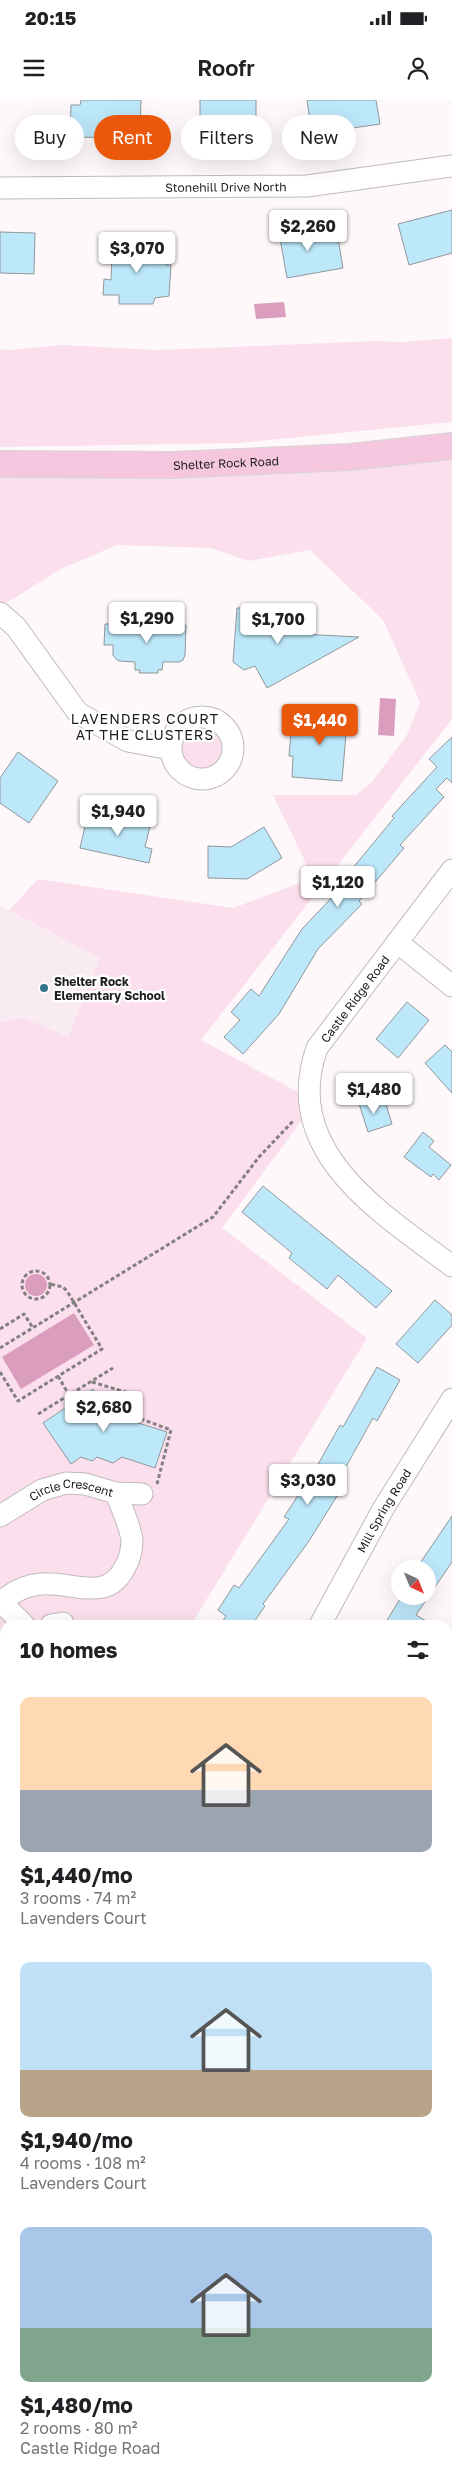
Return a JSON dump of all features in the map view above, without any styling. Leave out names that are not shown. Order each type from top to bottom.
[{"type":"main road","name":"Shelter Rock Road","points":[[0,464],[182,465],[350,457],[452,446]]},
{"type":"street","name":"Stonehill Drive North","points":[[0,188],[307,186],[452,166]]},
{"type":"street","points":[[0,613],[16,627],[78,713],[128,741],[170,749]]},
{"type":"street","name":"Castle Ridge Road","points":[[452,870],[317,1048],[311,1067],[309,1087],[315,1125],[331,1161],[352,1188],[452,1266]]},
{"type":"street","points":[[397,942],[452,986]]},
{"type":"street","name":"Mill Spring Road","points":[[323,1620],[383,1509],[452,1399]]},
{"type":"street","name":"Circle Crescent","points":[[0,1516],[42,1490],[66,1483],[85,1484],[116,1493],[132,1540],[129,1560],[118,1580],[112,1585],[99,1588],[40,1584],[13,1592],[1,1602]]},
{"type":"street","points":[[116,1493],[142,1494]]},
{"type":"street","points":[[1,1602],[19,1620]]},
{"type":"path","points":[[0,1348],[213,1217],[259,1157],[295,1118]]},
{"type":"path","points":[[0,1372],[18,1401],[102,1349],[74,1302],[62,1287],[50,1284],[44,1273],[35,1270],[27,1273],[21,1285],[25,1294],[34,1299],[47,1294],[50,1284]]},
{"type":"path","points":[[0,1329],[24,1314],[33,1328]]},
{"type":"path","points":[[38,1414],[113,1368]]},
{"type":"path","points":[[58,1376],[69,1395]]},
{"type":"path","points":[[92,1382],[139,1396],[133,1416],[171,1430],[158,1484],[142,1494]]},
{"type":"shaded area","points":[[284,302],[286,317],[256,319],[254,304]]},
{"type":"shaded area","points":[[452,338],[452,422],[239,443],[0,447],[0,349],[9,350],[62,345],[156,350],[375,341],[403,342]]},
{"type":"shaded area","points":[[452,446],[452,719],[201,1040],[309,1098],[311,1108],[222,1228],[367,1338],[194,1620],[0,1620],[0,1022],[24,1018],[68,1037],[100,958],[9,910],[38,879],[233,908],[313,878],[273,795],[356,795],[371,783],[407,735],[420,702],[383,620],[310,550],[248,561],[211,548],[117,545],[61,569],[0,607],[0,464]]},
{"type":"shaded area","points":[[380,698],[396,699],[394,736],[378,735]]},
{"type":"shaded area","points":[[196,717],[208,717],[224,726],[231,736],[233,748],[231,760],[224,770],[208,779],[196,779],[185,774],[176,765],[171,754],[171,742],[176,731],[185,722]]},
{"type":"shaded area","name":"Shelter Rock Elementary School","points":[[0,905],[100,958],[68,1038],[24,1018],[0,1022]]},
{"type":"shaded area","points":[[32,1274],[40,1274],[47,1281],[47,1289],[40,1296],[32,1296],[25,1289],[25,1281]]},
{"type":"shaded area","points":[[74,1313],[94,1345],[21,1389],[2,1357]]},
{"type":"building","points":[[81,100],[141,100],[141,115],[94,115],[94,137],[84,137],[84,115],[71,115],[71,105],[80,105]]},
{"type":"building","points":[[200,100],[256,100],[256,115],[200,115]]},
{"type":"building","points":[[307,100],[376,100],[380,124],[356,128],[356,115],[309,115]]},
{"type":"building","points":[[452,210],[452,253],[409,265],[398,224]]},
{"type":"building","points":[[300,223],[302,233],[314,231],[315,242],[338,238],[343,268],[287,278],[278,227]]},
{"type":"building","points":[[0,232],[35,233],[34,274],[0,273]]},
{"type":"building","points":[[113,234],[133,234],[133,252],[167,254],[166,265],[171,265],[169,296],[155,298],[153,304],[119,304],[119,295],[103,295],[104,279],[111,280]]},
{"type":"building","points":[[237,608],[251,608],[275,614],[286,620],[301,634],[359,637],[267,688],[255,666],[244,670],[233,662]]},
{"type":"building","points":[[136,621],[186,625],[185,655],[183,660],[179,662],[163,662],[162,670],[158,670],[158,673],[139,673],[140,670],[135,670],[135,662],[119,661],[116,659],[113,655],[113,645],[104,645],[105,624],[136,624]]},
{"type":"building","points":[[318,707],[348,710],[342,781],[292,777],[293,756],[289,756],[292,720],[317,722]]},
{"type":"building","points":[[452,737],[452,783],[447,778],[436,789],[444,797],[400,845],[404,848],[359,901],[362,904],[318,949],[279,1014],[243,1054],[224,1037],[240,1020],[231,1012],[251,989],[259,996],[302,929],[356,872],[352,869],[394,818],[392,816],[437,767],[429,759]]},
{"type":"building","points":[[18,752],[58,781],[29,823],[0,803],[0,778]]},
{"type":"building","points":[[102,811],[151,822],[145,847],[152,849],[149,863],[80,848],[86,822],[99,825]]},
{"type":"building","points":[[264,827],[282,858],[247,879],[208,878],[208,846],[231,847]]},
{"type":"building","points":[[407,1002],[429,1020],[398,1058],[376,1039]]},
{"type":"building","points":[[445,1045],[452,1052],[452,1093],[425,1063]]},
{"type":"building","points":[[355,1091],[375,1110],[385,1101],[392,1124],[368,1132]]},
{"type":"building","points":[[423,1132],[434,1141],[429,1147],[451,1165],[439,1180],[433,1174],[431,1177],[404,1157]]},
{"type":"building","points":[[263,1186],[392,1291],[376,1308],[338,1275],[327,1289],[289,1258],[292,1253],[242,1212]]},
{"type":"building","points":[[435,1300],[452,1315],[452,1325],[418,1363],[396,1344]]},
{"type":"building","points":[[377,1367],[400,1380],[377,1421],[373,1418],[332,1492],[337,1496],[309,1541],[263,1604],[265,1606],[255,1620],[223,1620],[226,1616],[218,1610],[234,1585],[239,1588],[289,1519],[284,1517],[316,1468],[340,1425],[343,1427]]},
{"type":"building","points":[[93,1389],[102,1402],[114,1394],[122,1405],[119,1417],[167,1432],[155,1468],[122,1457],[113,1463],[97,1457],[92,1461],[81,1457],[71,1464],[43,1423]]},
{"type":"building","points":[[452,1516],[452,1562],[436,1586],[436,1560],[422,1560]]},
{"type":"building","points":[[396,1605],[423,1605],[416,1615],[424,1620],[387,1620]]},
{"type":"place","name":"Shelter Rock Elementary School","points":[[44,988]]},
{"type":"district","name":"LAVENDERS COURT AT THE CLUSTERS","points":[[145,726]]}]
